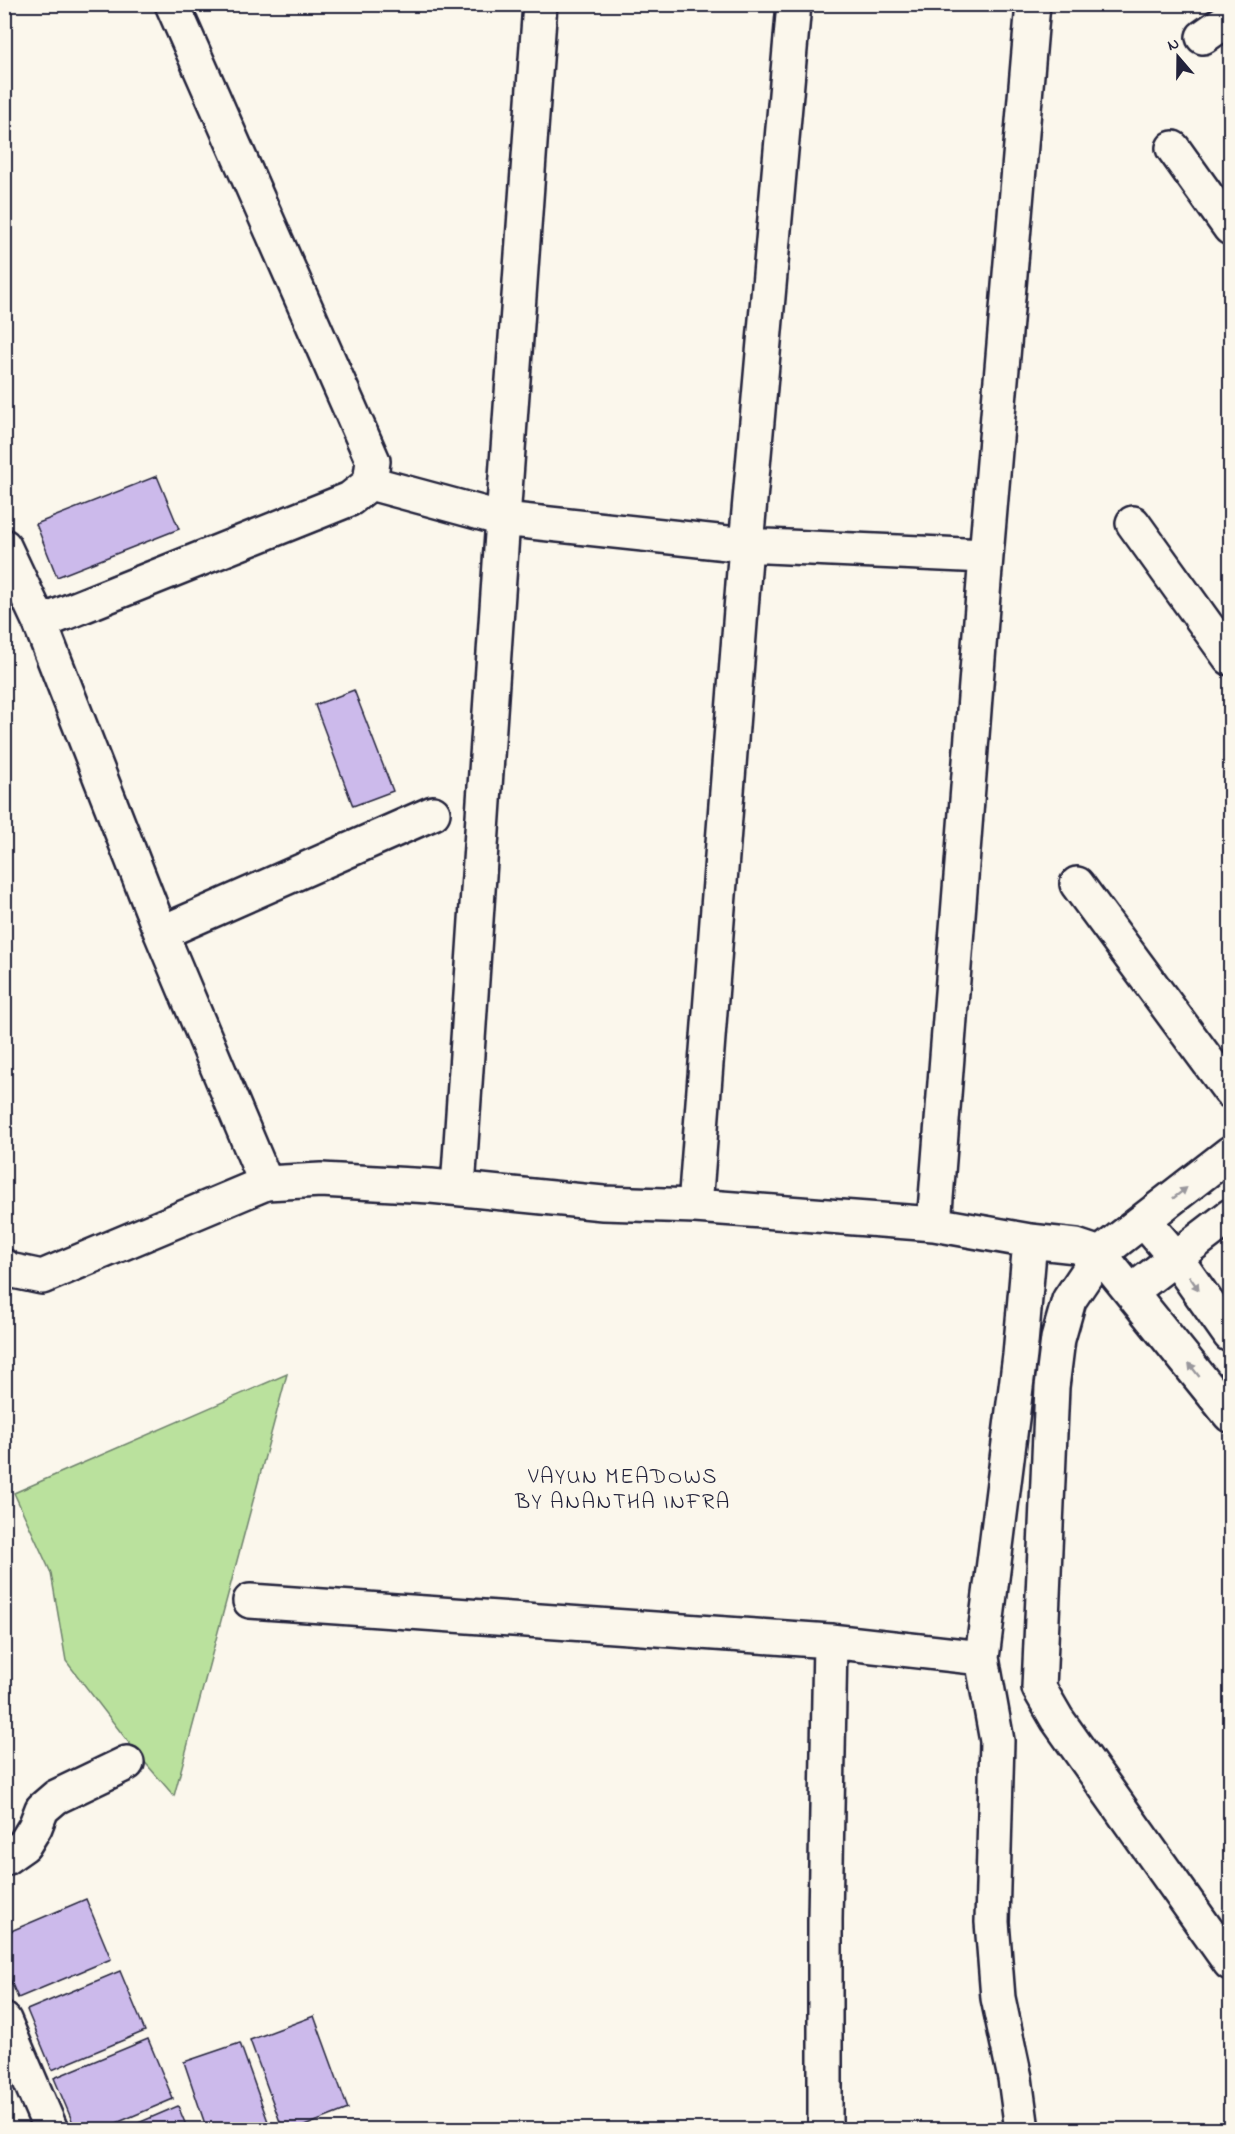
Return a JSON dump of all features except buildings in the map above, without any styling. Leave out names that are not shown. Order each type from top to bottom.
[{"type":"street","points":[[40,623],[350,498],[370,483],[374,461],[172,4]]},
{"type":"street","points":[[458,1188],[540,4]]},
{"type":"street","points":[[695,1206],[746,544],[794,4]]},
{"type":"street","points":[[934,1224],[986,556],[1033,4]]},
{"type":"street","points":[[1203,38],[1230,18]]},
{"type":"street","points":[[1173,148],[1230,228]]},
{"type":"street","points":[[370,483],[503,519],[746,544],[986,556]]},
{"type":"street","points":[[1133,523],[1230,658]]},
{"type":"street","points":[[4,546],[40,623],[161,933],[266,1183]]},
{"type":"street","points":[[161,933],[433,813]]},
{"type":"street","points":[[1077,884],[1230,1091]]},
{"type":"street","points":[[1230,1153],[1100,1254],[1069,1300],[1058,1339],[1052,1387],[1039,1688],[1057,1719],[1230,1963]]},
{"type":"street","points":[[4,1266],[9,1270],[42,1277],[266,1183],[321,1180],[458,1188],[603,1203],[695,1206],[934,1224],[1030,1241],[1076,1246],[1100,1254],[1230,1415]]},
{"type":"street","points":[[1132,1291],[1230,1216]]},
{"type":"street","points":[[1144,1221],[1175,1257],[1230,1335]]},
{"type":"street","points":[[1022,2130],[1016,2078],[998,1998],[992,1922],[997,1741],[982,1658],[1020,1354],[1030,1241]]},
{"type":"street","points":[[250,1601],[830,1641],[982,1658]]},
{"type":"street","points":[[825,2130],[825,1920],[830,1641]]},
{"type":"street","points":[[4,1859],[24,1845],[42,1809],[56,1797],[127,1763]]},
{"type":"street","points":[[4,2020],[51,2130]]},
{"type":"green space","points":[[287,1374],[174,1796],[136,1752],[66,1661],[51,1573],[14,1493]]},
{"type":"district","name":"VAYUN MEADOWS BY ANANTHA INFRA","points":[[623,1488]]}]
